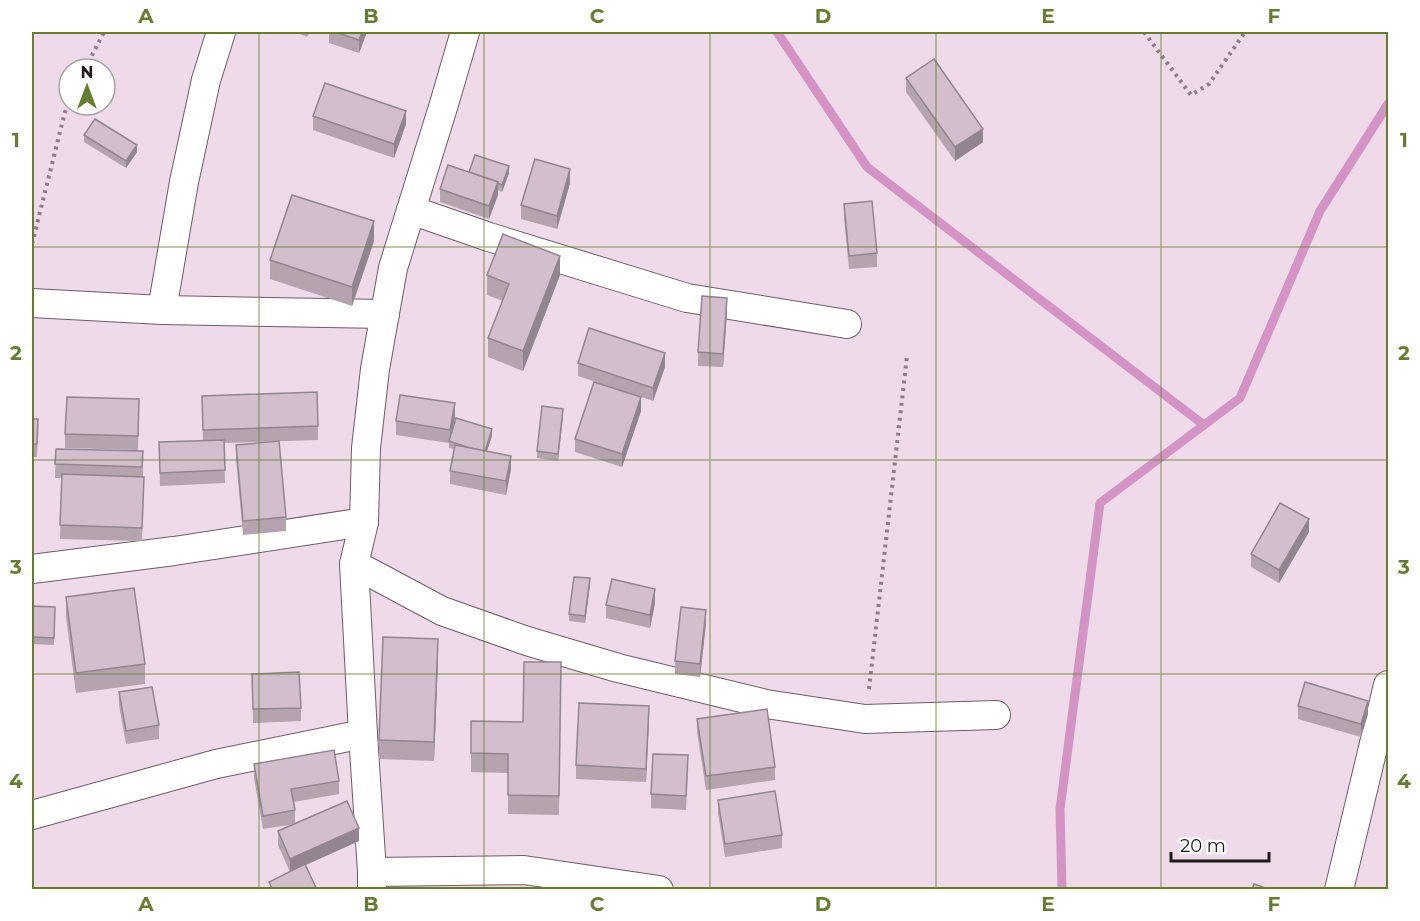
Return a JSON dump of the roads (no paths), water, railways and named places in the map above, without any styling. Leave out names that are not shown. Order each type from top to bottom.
[{"type":"street","points":[[162,310],[184,182],[206,80],[221,32]]},
{"type":"street","points":[[465,32],[393,268],[375,369],[366,448],[364,522],[354,564],[372,881],[524,870],[659,890]]},
{"type":"street","points":[[411,210],[489,237],[687,298],[847,324]]},
{"type":"street","points":[[32,303],[162,310],[385,314]]},
{"type":"street","points":[[32,568],[174,551],[364,522]]},
{"type":"street","points":[[354,564],[442,611],[526,641],[618,668],[766,704],[866,719],[996,715]]},
{"type":"street","points":[[1339,890],[1389,685]]},
{"type":"street","points":[[32,815],[216,764],[363,734]]},
{"type":"waterway","points":[[777,32],[867,167],[1204,425]]},
{"type":"waterway","points":[[1062,890],[1060,809],[1100,503],[1240,398],[1320,211],[1388,104]]}]
